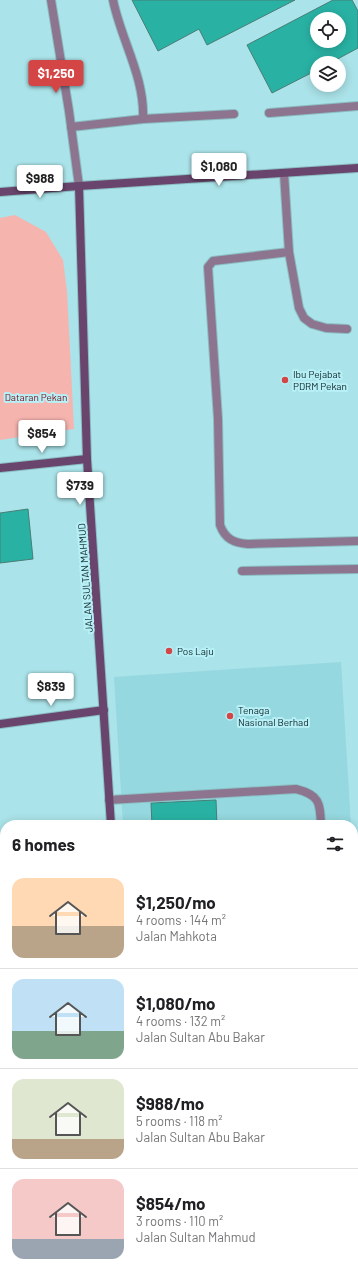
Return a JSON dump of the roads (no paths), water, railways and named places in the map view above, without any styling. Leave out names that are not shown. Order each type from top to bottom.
[{"type":"street","points":[[51,0],[79,186]]},
{"type":"street","points":[[113,0],[115,11],[133,61],[144,105],[143,119]]},
{"type":"street","points":[[269,113],[358,106]]},
{"type":"street","points":[[71,127],[143,119],[234,114]]},
{"type":"street","points":[[0,192],[358,168]]},
{"type":"street","points":[[284,173],[289,252],[299,308],[304,318],[312,324],[326,328],[347,329]]},
{"type":"street","name":"JALAN SULTAN MAHMUD","points":[[79,186],[87,459],[111,820]]},
{"type":"street","points":[[289,252],[213,261],[208,267],[218,419],[220,525],[223,532],[229,539],[239,543],[358,541]]},
{"type":"street","points":[[0,468],[87,459]]},
{"type":"street","points":[[242,571],[358,569]]},
{"type":"street","points":[[0,724],[104,710]]},
{"type":"street","points":[[109,800],[296,789],[308,792],[314,796],[320,807],[321,820]]},
{"type":"place","name":"Ibu Pejabat PDRM Pekan","points":[[285,380]]},
{"type":"place","name":"Pos Laju","points":[[169,651]]},
{"type":"place","name":"Tenaga Nasional Berhad","points":[[230,716]]},
{"type":"park label","name":"Dataran Pekan","points":[[36,397]]}]
